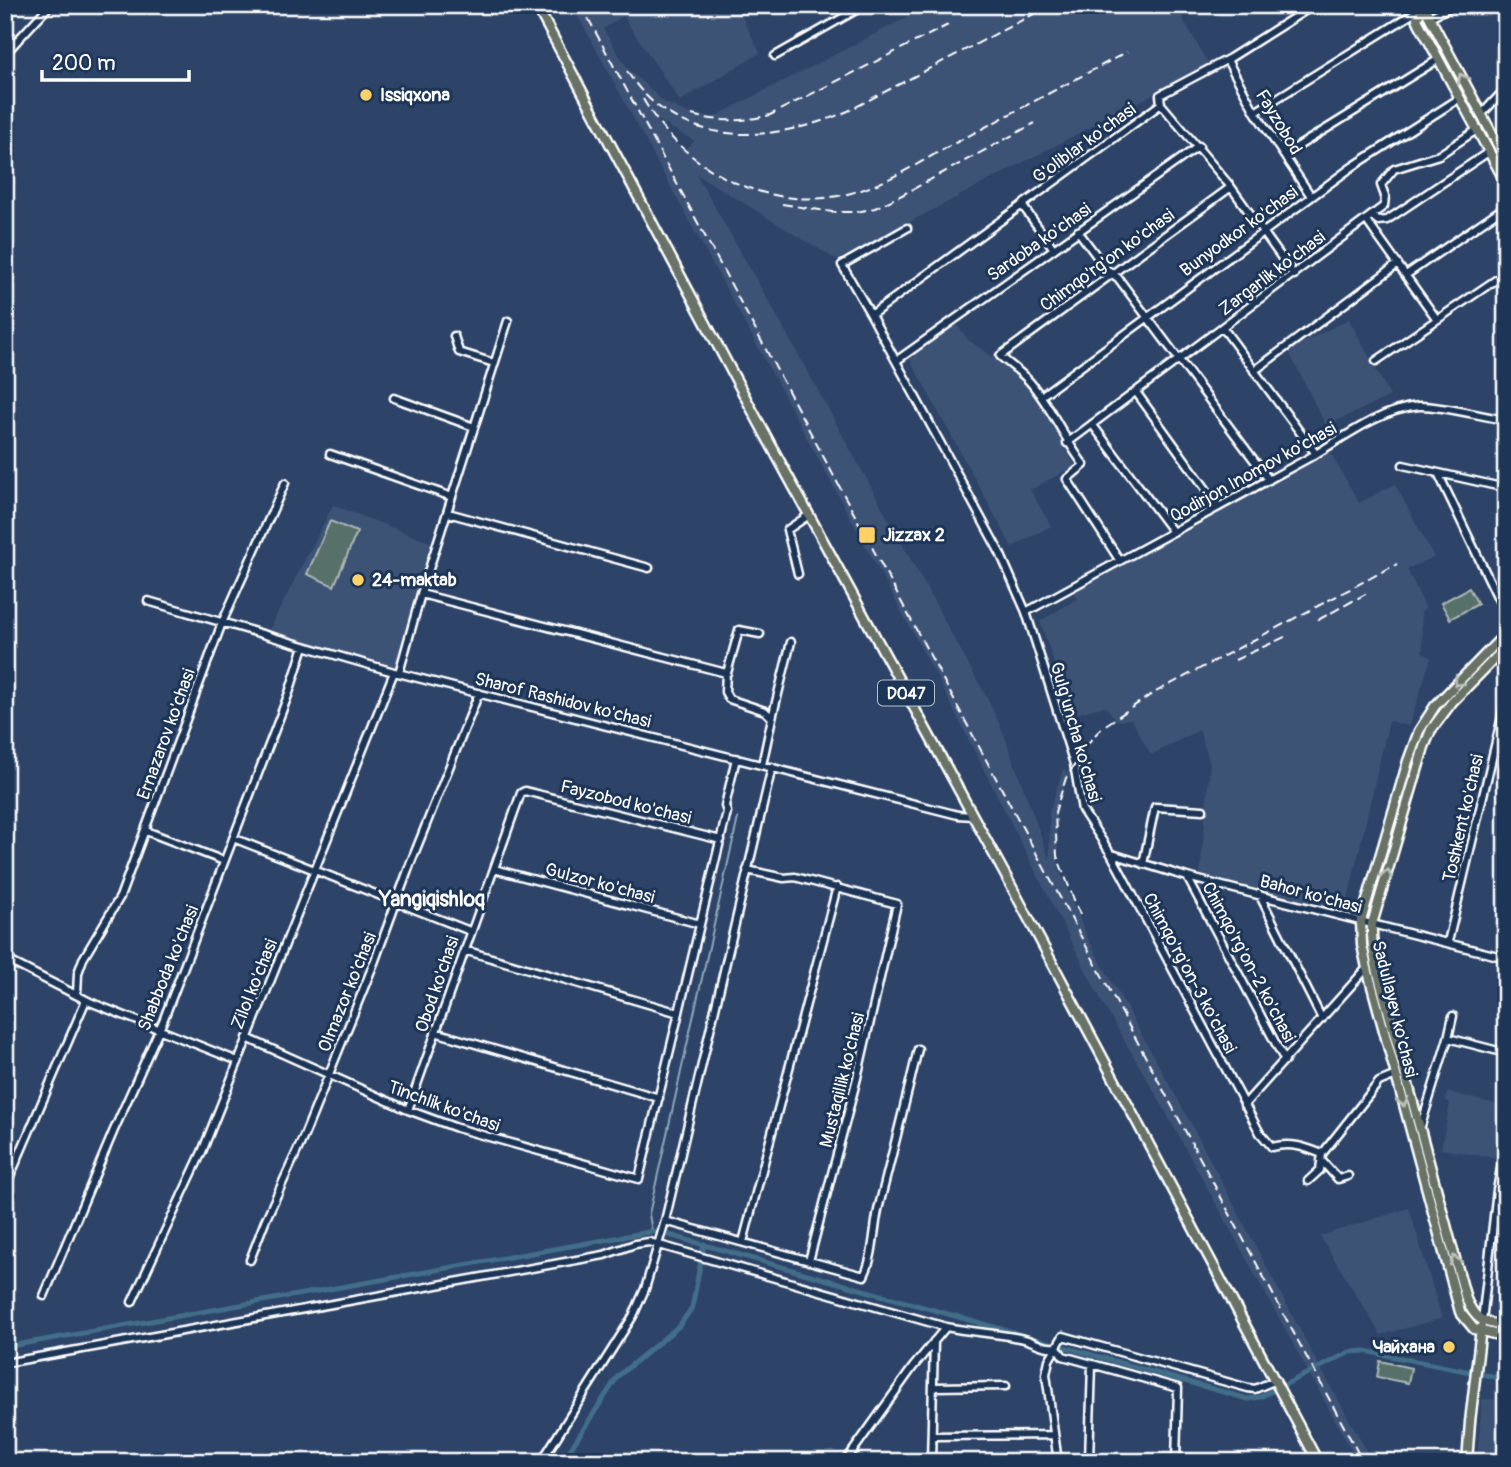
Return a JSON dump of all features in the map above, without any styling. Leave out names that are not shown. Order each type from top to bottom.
[{"type":"main road","name":"D047","points":[[536,5],[1318,1462]]},
{"type":"main road","points":[[1423,6],[1506,160]]},
{"type":"main road","points":[[1423,6],[1417,18],[1506,183]]},
{"type":"main road","name":"Sadullayev ko'chasi","points":[[1480,1332],[1469,1326],[1460,1312],[1446,1268],[1367,968],[1361,921],[1419,731],[1435,706],[1506,634]]},
{"type":"main road","points":[[1506,648],[1452,702],[1431,730],[1421,755],[1372,924],[1375,961],[1466,1300],[1481,1322],[1506,1327]]},
{"type":"main road","points":[[1467,1462],[1481,1322]]},
{"type":"main road","points":[[1480,1332],[1506,1337]]},
{"type":"street","points":[[775,56],[865,5]]},
{"type":"street","name":"G'oliblar ko'chasi","points":[[871,315],[1161,104],[1160,95],[1227,60],[1314,5]]},
{"type":"street","points":[[1429,17],[1455,5]]},
{"type":"street","points":[[1255,112],[1423,6]]},
{"type":"street","points":[[6,52],[45,7]]},
{"type":"street","points":[[1284,155],[1438,59]]},
{"type":"street","name":"Fayzobod","points":[[1227,60],[1255,112],[1311,196]]},
{"type":"street","points":[[1481,115],[1506,88]]},
{"type":"street","name":"Bunyodkor ko'chasi","points":[[1041,396],[1311,196],[1460,98]]},
{"type":"street","points":[[1161,104],[1231,187],[1294,275]]},
{"type":"street","points":[[1369,218],[1384,206],[1385,196],[1381,186],[1394,169],[1439,155],[1478,129]]},
{"type":"street","name":"Sardoba ko'chasi","points":[[896,361],[1199,146]]},
{"type":"street","points":[[1369,218],[1387,220],[1490,151]]},
{"type":"street","name":"Chimqo'rg'on ko'chasi","points":[[1041,396],[1028,379],[1000,356],[1231,187]]},
{"type":"street","points":[[1022,205],[1054,249]]},
{"type":"street","points":[[1406,275],[1506,206]]},
{"type":"street","points":[[1369,218],[1436,318]]},
{"type":"street","name":"Zargarlik ko'chasi","points":[[1067,443],[1369,218]]},
{"type":"street","name":"Gulg'uncha ko'chasi","points":[[908,228],[842,265],[1000,553],[1026,612],[1074,764],[1082,810],[1111,854]]},
{"type":"street","points":[[1078,232],[1147,316],[1269,480]]},
{"type":"street","points":[[1254,371],[1398,264]]},
{"type":"street","points":[[1376,360],[1506,274]]},
{"type":"street","name":"Zilol ko'chasi","points":[[132,1302],[202,1152],[397,673],[508,321]]},
{"type":"street","points":[[1223,328],[1316,454]]},
{"type":"street","points":[[454,336],[459,352],[494,363]]},
{"type":"street","points":[[1136,392],[1219,507]]},
{"type":"street","points":[[1041,396],[1067,443],[1084,465],[1067,479],[1120,561]]},
{"type":"street","points":[[394,398],[474,427]]},
{"type":"street","name":"Qodirjon Inomov ko'chasi","points":[[1026,612],[1316,454],[1353,431],[1391,413],[1422,406],[1506,420]]},
{"type":"street","points":[[1092,424],[1173,532]]},
{"type":"street","points":[[330,454],[452,497]]},
{"type":"street","points":[[1403,465],[1506,488]]},
{"type":"street","points":[[1438,473],[1506,615]]},
{"type":"street","name":"Ernazarov ko'chasi","points":[[77,995],[78,974],[83,959],[120,897],[222,623],[285,483]]},
{"type":"street","points":[[448,513],[649,568]]},
{"type":"street","points":[[799,574],[787,530],[809,515]]},
{"type":"street","points":[[421,594],[727,673]]},
{"type":"street","name":"Sharof Rashidov ko'chasi","points":[[148,601],[397,673],[958,815],[973,816]]},
{"type":"street","points":[[760,634],[739,630],[727,673],[725,692],[729,699],[765,711],[772,718]]},
{"type":"street","points":[[762,765],[791,642]]},
{"type":"street","name":"Shabboda ko'chasi","points":[[44,1296],[159,1031],[289,694],[304,646]]},
{"type":"street","name":"Olmazor ko'chasi","points":[[250,1260],[304,1136],[479,693]]},
{"type":"street","name":"Toshkent ko'chasi","points":[[1448,942],[1506,699]]},
{"type":"street","points":[[435,1032],[659,1098],[720,840],[736,758]]},
{"type":"street","points":[[541,1462],[633,1316],[645,1289],[665,1221],[772,768]]},
{"type":"street","name":"Fayzobod ko'chasi","points":[[525,791],[720,840]]},
{"type":"street","name":"Obod ko'chasi","points":[[408,1110],[518,798],[525,791]]},
{"type":"street","points":[[1143,863],[1155,807],[1203,810]]},
{"type":"street","points":[[146,831],[224,861]]},
{"type":"street","points":[[233,838],[470,931]]},
{"type":"street","name":"Bahor ko'chasi","points":[[1111,854],[1187,877],[1506,958]]},
{"type":"street","name":"Chimqo'rg'on-3 ko'chasi","points":[[1111,854],[1260,1133],[1272,1147],[1282,1144],[1303,1146],[1322,1157]]},
{"type":"street","name":"Gulzor ko'chasi","points":[[494,869],[700,924]]},
{"type":"street","points":[[743,1242],[836,887],[795,877],[784,878],[747,870]]},
{"type":"street","name":"Chimqo'rg'on-2 ko'chasi","points":[[1187,877],[1285,1061]]},
{"type":"street","name":"Mustaqillik ko'chasi","points":[[809,1261],[869,1028],[897,904],[836,887]]},
{"type":"street","points":[[1259,894],[1322,1019]]},
{"type":"street","points":[[464,950],[679,1013]]},
{"type":"street","points":[[5,959],[86,1000],[238,1060]]},
{"type":"street","points":[[1244,1105],[1367,968]]},
{"type":"street","points":[[5,1188],[86,1000]]},
{"type":"street","points":[[1420,1129],[1453,1016]]},
{"type":"street","name":"Tinchlik ko'chasi","points":[[247,1038],[408,1110],[457,1128],[639,1179],[659,1098]]},
{"type":"street","points":[[1448,1038],[1506,1053]]},
{"type":"street","points":[[665,1221],[864,1276],[869,1266],[879,1204],[918,1049]]},
{"type":"street","points":[[1308,1181],[1320,1170],[1322,1157],[1379,1082],[1396,1075]]},
{"type":"street","points":[[1481,1322],[1497,1190],[1506,1142]]},
{"type":"street","points":[[1322,1157],[1338,1179],[1348,1176]]},
{"type":"street","points":[[5,1363],[604,1255],[649,1242],[946,1327],[1022,1338],[1046,1348],[1057,1347]]},
{"type":"street","points":[[845,1462],[913,1367],[946,1327]]},
{"type":"street","points":[[1058,1462],[1046,1374],[1049,1360],[1063,1336],[1248,1388],[1255,1389],[1276,1380]]},
{"type":"street","points":[[931,1462],[934,1341]]},
{"type":"street","points":[[1057,1347],[1063,1356],[1178,1388],[1176,1462]]},
{"type":"street","points":[[1088,1460],[1091,1364]]},
{"type":"street","points":[[933,1387],[1006,1385]]},
{"type":"street","points":[[932,1436],[1054,1435]]},
{"type":"shaded area","points":[[572,5],[736,5],[760,53],[680,101],[623,16],[603,29],[628,69],[665,103],[691,114],[714,117],[931,5],[1175,5],[1209,65],[837,260],[696,174],[987,698],[1003,732],[1050,861],[1049,813],[1063,769],[1069,774],[1056,818],[1059,868],[1088,939],[1187,1116],[1373,1462],[1358,1462],[1158,1098],[1103,1004],[940,683]],"holes":[[[656,118],[695,141],[685,150],[672,140]]]},
{"type":"shaded area","points":[[1349,319],[1390,396],[1326,426],[1288,350]]},
{"type":"shaded area","points":[[957,325],[968,340],[1027,380],[1075,466],[1030,490],[1051,526],[1012,547],[909,358]]},
{"type":"shaded area","points":[[1330,452],[1359,503],[1395,484],[1434,557],[1407,569],[1426,609],[1421,612],[1423,652],[1431,658],[1409,726],[1389,721],[1345,912],[1200,875],[1210,764],[1199,730],[1151,755],[1131,719],[1117,721],[1105,706],[1071,715],[1040,621],[1077,599],[1073,591]]},
{"type":"shaded area","name":"24-maktab","points":[[333,505],[432,543],[398,667],[269,630]]},
{"type":"shaded area","points":[[1448,1092],[1503,1106],[1494,1158],[1441,1149],[1450,1103],[1445,1100]]},
{"type":"shaded area","points":[[1409,1208],[1442,1318],[1381,1335],[1320,1236]]},
{"type":"shaded area","points":[[1482,1399],[1506,1400],[1506,1462],[1477,1462]]},
{"type":"green space","points":[[330,521],[357,532],[334,586],[307,574]]},
{"type":"green space","points":[[1469,588],[1478,604],[1450,619],[1441,603]]},
{"type":"green space","points":[[1380,1361],[1411,1368],[1408,1383],[1377,1377]]},
{"type":"waterway","points":[[652,1232],[649,1214],[738,818]]},
{"type":"waterway","points":[[5,1347],[655,1231],[1248,1399],[1260,1397],[1350,1352],[1365,1351],[1506,1379]]},
{"type":"waterway","points":[[562,1462],[618,1376],[679,1326],[692,1308],[704,1244]]},
{"type":"railway","points":[[581,5],[1363,1462]]},
{"type":"railway","points":[[627,71],[647,97],[671,115],[698,127],[727,133],[758,134],[789,130],[848,111],[1051,5]]},
{"type":"railway","points":[[692,115],[731,120],[770,115],[948,25]]},
{"type":"railway","points":[[643,99],[660,124],[681,147],[705,166],[760,192],[790,198],[820,198],[865,189],[892,177],[1127,52]]},
{"type":"railway","points":[[782,204],[832,212],[857,212],[875,208],[1035,123]]},
{"type":"railway","points":[[1080,915],[1057,856],[1055,812],[1066,778],[1092,738],[1104,726],[1152,694],[1397,564]]},
{"type":"railway","points":[[1318,620],[1369,592]]},
{"type":"railway","points":[[1235,660],[1287,636]]},
{"type":"place","name":"Issiqxona","points":[[366,95]]},
{"type":"place","name":"Jizzax 2","points":[[867,535]]},
{"type":"place","name":"24-maktab","points":[[358,580]]},
{"type":"place","name":"Чайхана","points":[[1449,1347]]},
{"type":"district","name":"Yangiqishloq","points":[[432,899]]}]
